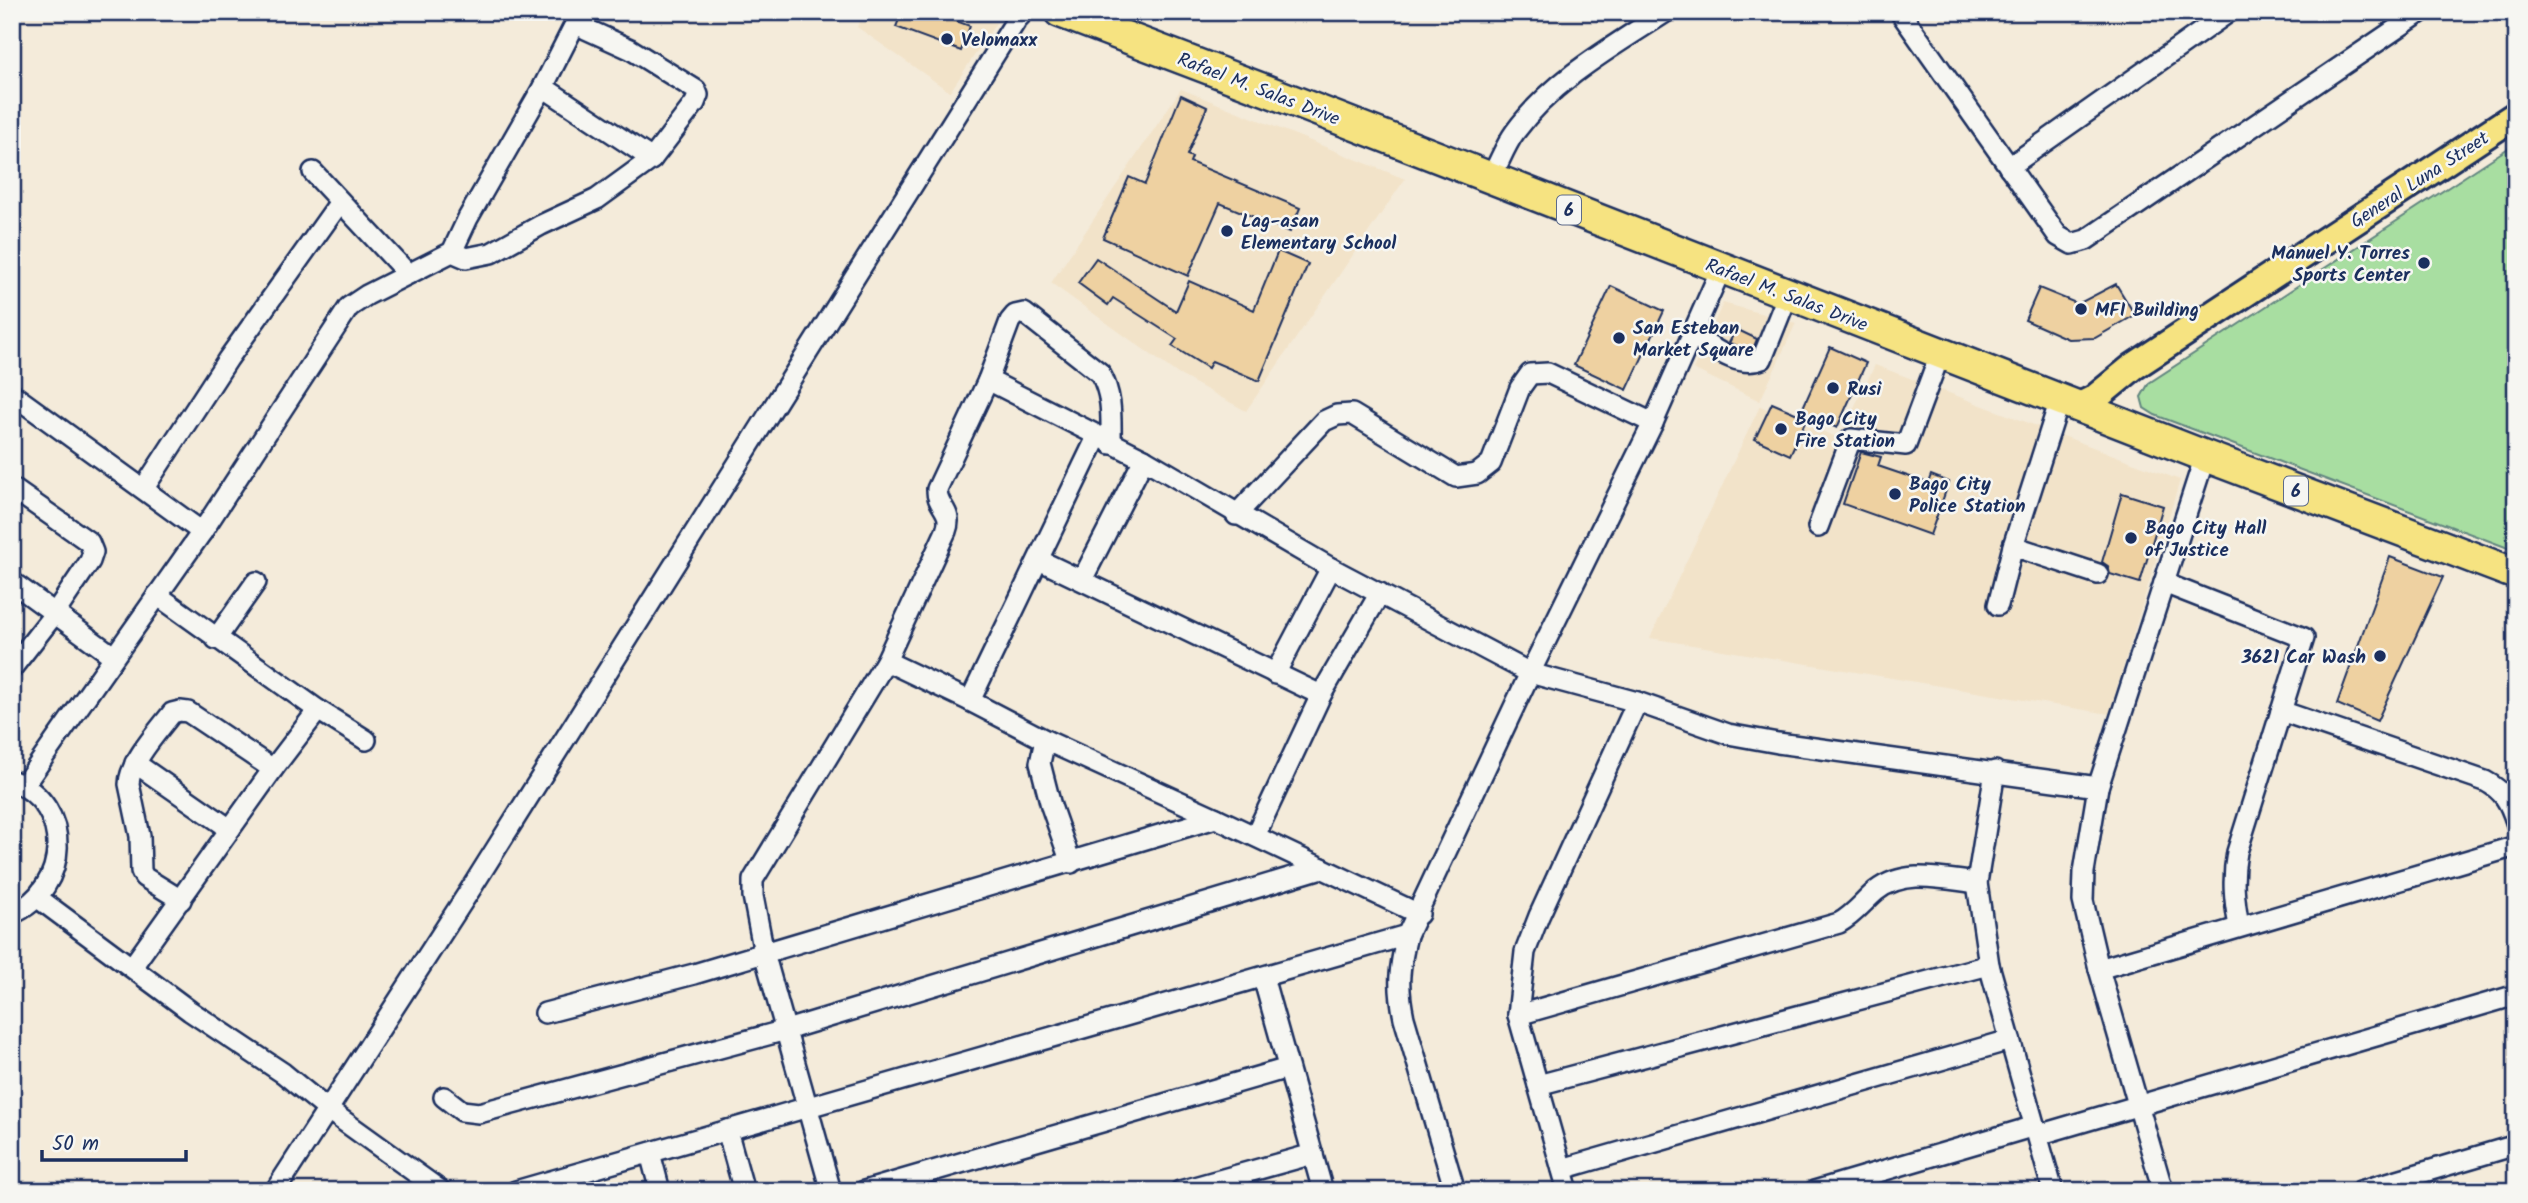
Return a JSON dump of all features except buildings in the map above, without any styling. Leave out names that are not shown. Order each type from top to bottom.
[{"type":"highway","name":"Rafael M. Salas Drive","points":[[1060,12],[1493,174],[1721,269],[2516,574]]},
{"type":"main road","name":"General Luna Street","points":[[2069,404],[2094,399],[2145,360],[2516,115]]},
{"type":"street","points":[[1493,174],[1505,147],[1525,119],[1577,69],[1666,12]]},
{"type":"street","points":[[1900,12],[2058,236],[2072,244],[2086,240],[2421,12]]},
{"type":"street","points":[[2009,167],[2229,12]]},
{"type":"street","points":[[275,1191],[480,876],[1014,14]]},
{"type":"street","points":[[12,914],[37,898],[52,876],[58,851],[55,826],[43,803],[18,783],[202,532],[349,307],[367,295],[453,252],[468,219],[543,87],[578,16]]},
{"type":"street","points":[[453,252],[466,258],[491,253],[541,225],[597,199],[652,159],[695,103],[698,95],[696,90],[630,50],[586,29],[578,16]]},
{"type":"street","points":[[543,87],[652,159]]},
{"type":"street","points":[[313,172],[408,274]]},
{"type":"street","points":[[144,488],[228,359],[340,202]]},
{"type":"street","points":[[1455,1191],[1398,990],[1407,936],[1530,673],[1653,423],[1721,269]]},
{"type":"street","points":[[1692,335],[1735,360],[1754,362],[1762,359],[1788,295]]},
{"type":"street","points":[[831,1191],[764,953],[752,896],[753,880],[886,661],[949,522],[948,514],[936,495],[937,489],[988,380],[1010,321],[1015,315],[1024,313],[1100,373],[1107,385],[1111,410],[1104,440],[1039,560],[970,701]]},
{"type":"street","points":[[1818,527],[1851,439],[1906,445],[1940,354]]},
{"type":"street","points":[[1236,515],[1324,421],[1337,415],[1352,414],[1456,477],[1477,474],[1491,463],[1520,388],[1530,374],[1548,373],[1653,423]]},
{"type":"street","points":[[988,380],[1144,459],[1331,568],[1530,673],[1637,702],[1728,734],[2098,787]]},
{"type":"street","points":[[12,394],[202,532]]},
{"type":"street","points":[[1998,605],[2013,546],[2069,404]]},
{"type":"street","points":[[2164,1191],[2099,969],[2083,901],[2084,872],[2098,787],[2204,456]]},
{"type":"street","points":[[1082,580],[1144,459]]},
{"type":"street","points":[[12,488],[89,542],[93,552],[90,561],[55,613],[12,668]]},
{"type":"street","points":[[2013,546],[2098,574]]},
{"type":"street","points":[[1039,560],[1321,695]]},
{"type":"street","points":[[1275,674],[1331,568]]},
{"type":"street","points":[[12,582],[113,656]]},
{"type":"street","points":[[216,639],[256,582]]},
{"type":"street","points":[[2164,583],[2304,638],[2237,852],[2233,897],[2239,926]]},
{"type":"street","points":[[1255,836],[1321,695],[1380,593]]},
{"type":"street","points":[[157,595],[318,710],[366,740]]},
{"type":"street","points":[[886,661],[1045,740],[1419,914]]},
{"type":"street","points":[[1568,1191],[1518,1015],[1525,952],[1637,702]]},
{"type":"street","points":[[132,967],[318,710]]},
{"type":"street","points":[[181,900],[144,877],[141,872],[140,836],[129,784],[135,763],[172,713],[180,711],[188,712],[273,769]]},
{"type":"street","points":[[2281,711],[2485,781],[2498,788],[2508,800],[2516,822]]},
{"type":"street","points":[[1045,740],[1040,763],[1051,806],[1071,863]]},
{"type":"street","points":[[135,763],[230,830]]},
{"type":"street","points":[[1995,771],[1977,883],[1989,965],[2053,1191]]},
{"type":"street","points":[[545,1013],[694,974],[1216,818]]},
{"type":"street","points":[[2099,969],[2516,846]]},
{"type":"street","points":[[444,1097],[462,1111],[479,1113],[786,1030],[1322,868]]},
{"type":"street","points":[[1518,1015],[1839,923],[1853,915],[1877,891],[1904,877],[1920,876],[1977,883]]},
{"type":"street","points":[[37,898],[190,1011],[283,1073],[327,1109],[441,1191]]},
{"type":"street","points":[[516,1191],[1407,936]]},
{"type":"street","points":[[1538,1085],[1989,965]]},
{"type":"street","points":[[1263,977],[1323,1191]]},
{"type":"street","points":[[1814,1191],[2036,1131],[2139,1107],[2516,995]]},
{"type":"street","points":[[1562,1169],[2010,1040]]},
{"type":"street","points":[[864,1191],[1289,1068]]},
{"type":"street","points":[[727,1130],[744,1191]]},
{"type":"street","points":[[2360,1191],[2516,1145]]},
{"type":"street","points":[[650,1153],[660,1191]]},
{"type":"street","points":[[1180,1191],[1312,1154]]},
{"type":"shaded area","points":[[864,12],[961,12],[996,23],[950,92],[857,27]]},
{"type":"shaded area","name":"Lag-asan Elementary School","points":[[1181,89],[1405,179],[1246,411],[1178,374],[1051,283]]},
{"type":"shaded area","points":[[1723,303],[1796,323],[1760,401],[1693,369]]},
{"type":"shaded area","points":[[1875,365],[2180,480],[2109,714],[1650,638],[1760,406],[1839,438]]},
{"type":"green space","name":"Manuel Y. Torres Sports Center","points":[[2516,143],[2516,551],[2155,415],[2144,408],[2141,397],[2149,383]]},
{"type":"place","name":"Velomaxx","points":[[947,39]]},
{"type":"place","name":"Lag-asan Elementary School","points":[[1227,231]]},
{"type":"place","name":"Manuel Y. Torres Sports Center","points":[[2424,263]]},
{"type":"place","name":"MFI Building","points":[[2081,309]]},
{"type":"place","name":"San Esteban Market Square","points":[[1619,338]]},
{"type":"place","name":"Rusi","points":[[1833,388]]},
{"type":"place","name":"Bago City Fire Station","points":[[1781,429]]},
{"type":"place","name":"Bago City Police Station","points":[[1895,494]]},
{"type":"place","name":"Bago City Hall of Justice","points":[[2131,538]]},
{"type":"place","name":"3621 Car Wash","points":[[2380,656]]}]
